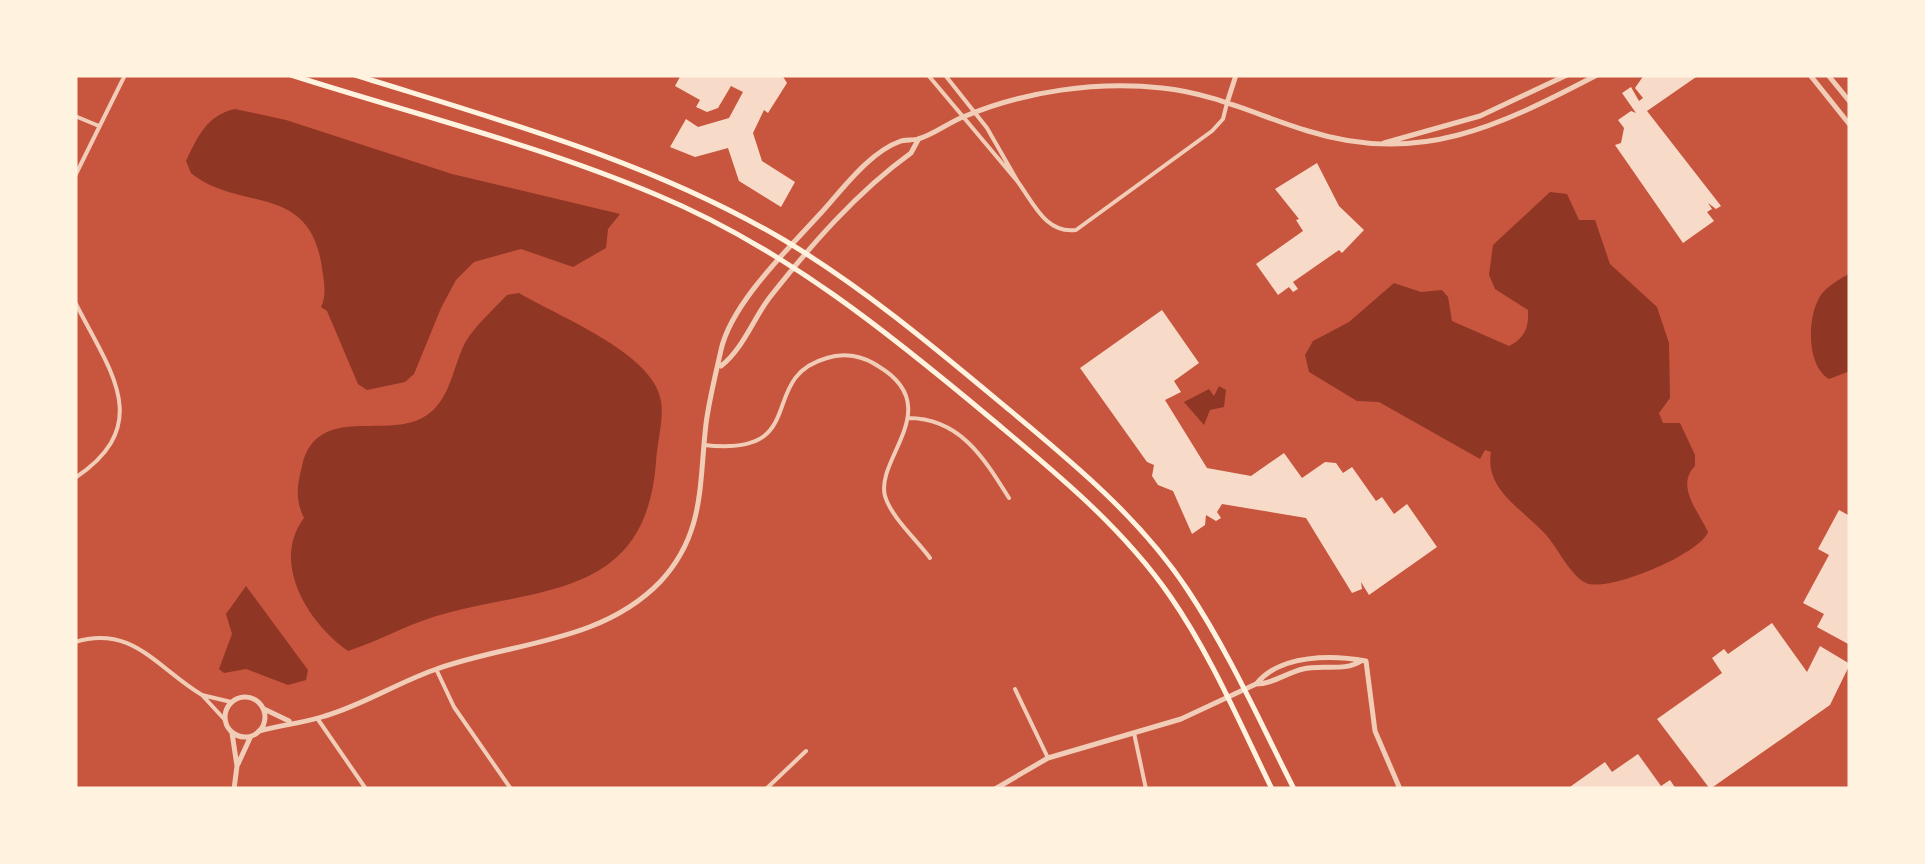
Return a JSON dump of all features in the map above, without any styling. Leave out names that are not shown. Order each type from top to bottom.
[{"type":"main road","points":[[291,75],[588,168],[704,216],[795,269],[894,337],[1106,520],[1170,596],[1228,698],[1272,789]]},
{"type":"main road","points":[[355,75],[639,168],[792,245],[880,304],[1116,504],[1186,588],[1294,789]]},
{"type":"street","points":[[928,75],[1018,182]]},
{"type":"street","points":[[945,75],[1049,225],[1069,232],[1212,132],[1223,119],[1236,75]]},
{"type":"street","points":[[1382,144],[1480,116],[1567,75]]},
{"type":"street","points":[[236,766],[252,736],[259,731],[317,718],[436,669],[567,635],[605,620],[652,589],[674,565],[697,522],[708,406],[726,337],[779,259],[875,158],[901,140],[919,139],[974,113],[1051,92],[1106,86],[1174,89],[1314,133],[1402,147],[1463,136],[1596,75]]},
{"type":"street","points":[[1810,75],[1850,125]]},
{"type":"street","points":[[1828,75],[1850,102]]},
{"type":"street","points":[[75,176],[123,76]]},
{"type":"street","points":[[75,116],[99,126]]},
{"type":"street","points":[[721,366],[731,358],[768,298],[866,188],[911,153],[919,139]]},
{"type":"street","points":[[75,226],[75,256]]},
{"type":"street","points":[[75,302],[121,400],[120,424],[112,445],[75,478]]},
{"type":"street","points":[[704,444],[755,444],[777,423],[784,398],[800,374],[827,358],[858,357],[884,369],[904,398],[908,418],[905,438],[884,481],[884,492],[930,558]]},
{"type":"street","points":[[908,418],[933,419],[954,430],[976,450],[1009,498]]},
{"type":"street","points":[[75,641],[111,635],[130,642],[202,695],[232,732],[234,789]]},
{"type":"street","points":[[995,789],[1048,758],[1134,733],[1256,684],[1268,684],[1306,668],[1354,666],[1363,661],[1375,731],[1400,789]]},
{"type":"street","points":[[436,669],[454,707],[511,789]]},
{"type":"street","points":[[1015,688],[1048,758]]},
{"type":"street","points":[[202,695],[232,702],[249,697],[292,723]]},
{"type":"street","points":[[225,720],[232,702]]},
{"type":"street","points":[[259,731],[264,709]]},
{"type":"street","points":[[317,718],[366,789]]},
{"type":"street","points":[[232,732],[252,736]]},
{"type":"street","points":[[1134,733],[1146,789]]},
{"type":"street","points":[[766,789],[806,752]]},
{"type":"shaded area","points":[[235,109],[286,120],[452,174],[620,214],[608,229],[606,248],[573,267],[521,249],[474,262],[456,280],[441,308],[414,374],[405,382],[367,390],[358,384],[327,311],[321,307],[322,268],[315,241],[303,222],[288,210],[210,185],[191,173],[186,161],[199,135],[210,121]]},
{"type":"shaded area","points":[[1550,192],[1567,194],[1579,220],[1595,220],[1610,264],[1657,307],[1669,343],[1670,398],[1659,413],[1663,423],[1680,423],[1695,455],[1688,490],[1708,532],[1689,551],[1652,570],[1597,585],[1575,575],[1547,536],[1500,489],[1491,466],[1491,452],[1485,450],[1480,459],[1379,402],[1357,401],[1309,372],[1305,355],[1313,341],[1349,322],[1394,283],[1421,292],[1442,290],[1448,297],[1452,321],[1509,346],[1514,343],[1525,331],[1528,310],[1495,289],[1489,275],[1493,245]]},
{"type":"shaded area","points":[[1850,273],[1850,371],[1829,379],[1816,364],[1811,342],[1812,318],[1822,294]]},
{"type":"shaded area","points":[[519,293],[623,352],[654,384],[662,408],[656,462],[648,505],[633,538],[612,561],[586,577],[555,589],[434,617],[348,651],[308,609],[293,573],[291,554],[304,518],[298,486],[310,446],[323,434],[338,428],[394,425],[427,415],[446,391],[470,335],[507,295]]},
{"type":"shaded area","points":[[1219,386],[1226,390],[1224,407],[1210,410],[1204,425],[1184,402],[1209,389],[1214,396]]},
{"type":"shaded area","points":[[246,586],[308,670],[306,680],[288,685],[246,669],[224,673],[219,669],[232,634],[226,614]]},
{"type":"building","points":[[681,75],[782,75],[787,83],[768,113],[764,110],[753,133],[762,161],[795,182],[781,207],[739,181],[728,148],[695,157],[670,147],[686,119],[698,127],[729,118],[743,92],[731,86],[718,108],[707,112],[696,107],[700,100],[675,86]]},
{"type":"building","points":[[1644,75],[1699,75],[1647,111],[1721,206],[1716,209],[1708,203],[1712,209],[1707,212],[1714,221],[1683,243],[1615,145],[1621,143],[1624,128],[1618,120],[1631,111],[1636,113],[1622,93],[1631,87],[1639,101],[1643,98],[1635,88]]},
{"type":"building","points":[[1317,163],[1339,206],[1364,230],[1342,253],[1339,250],[1293,282],[1298,289],[1293,292],[1289,287],[1278,295],[1256,264],[1303,231],[1296,220],[1299,219],[1275,189]]},
{"type":"building","points":[[1162,310],[1199,363],[1174,381],[1181,392],[1165,400],[1207,468],[1251,476],[1284,453],[1302,478],[1325,462],[1336,463],[1343,473],[1352,467],[1376,501],[1382,497],[1394,514],[1407,504],[1437,547],[1369,595],[1361,582],[1362,589],[1352,593],[1306,518],[1222,504],[1217,512],[1221,518],[1216,521],[1206,515],[1205,525],[1192,534],[1173,491],[1158,485],[1152,476],[1154,465],[1147,462],[1080,368]]},
{"type":"building","points":[[1839,510],[1850,516],[1850,645],[1817,627],[1824,614],[1803,603],[1829,555],[1818,549]]},
{"type":"building","points":[[1772,623],[1807,672],[1820,646],[1850,664],[1830,705],[1710,789],[1657,719],[1722,673],[1712,658],[1724,649],[1728,654]]},
{"type":"building","points":[[1638,754],[1661,786],[1670,780],[1676,789],[1567,789],[1605,762],[1612,772]]}]
